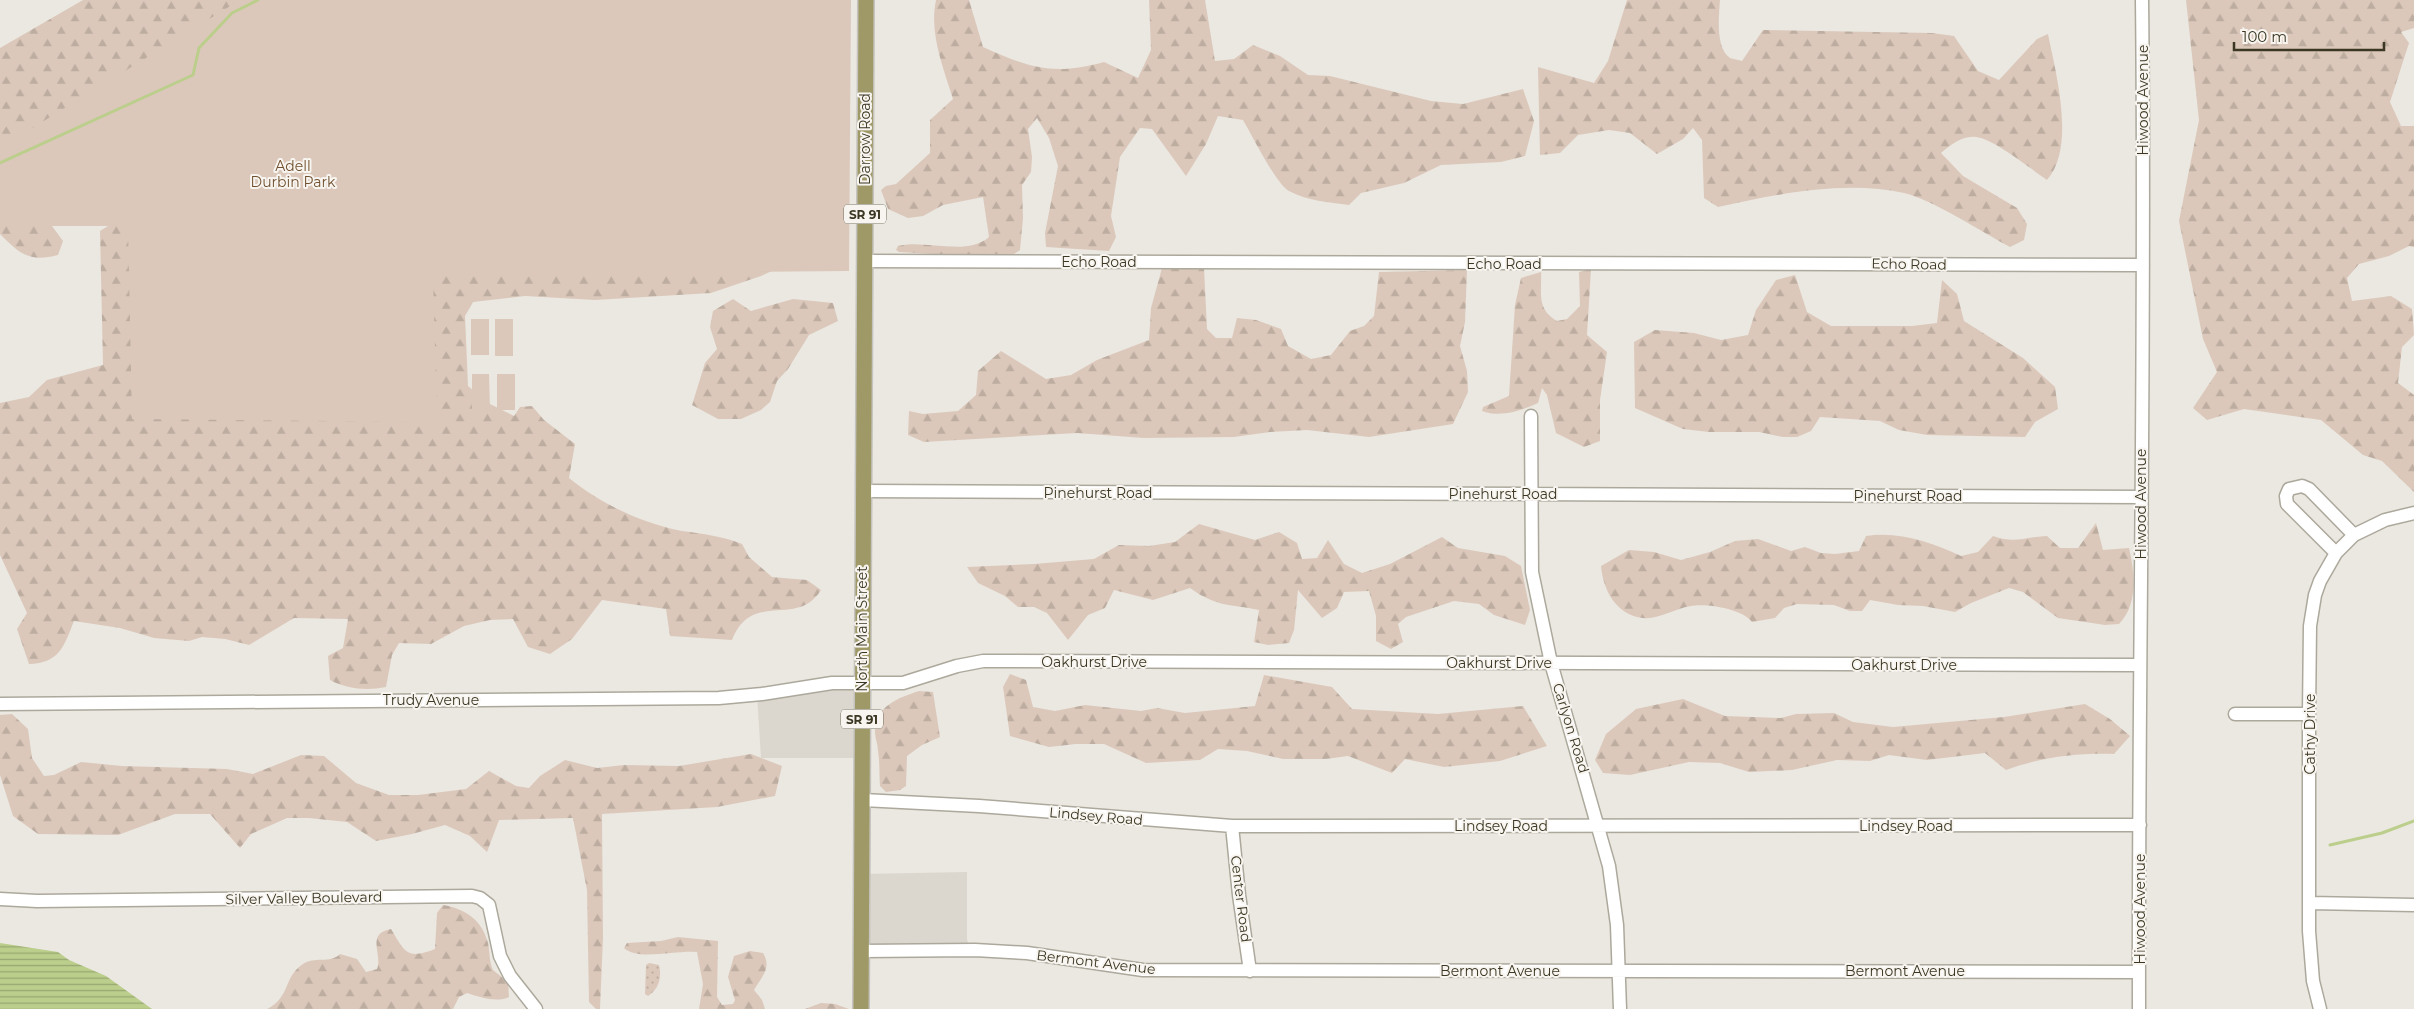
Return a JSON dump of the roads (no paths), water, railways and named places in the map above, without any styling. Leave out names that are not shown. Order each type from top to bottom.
[{"type":"main road","name":"Darrow Road","points":[[865,429],[866,0]]},
{"type":"main road","name":"North Main Street","points":[[861,1009],[863,800],[861,683],[865,429]]},
{"type":"street","name":"Hiwood Avenue","points":[[2139,1009],[2143,265],[2142,0]]},
{"type":"street","name":"Echo Road","points":[[865,261],[2143,265]]},
{"type":"street","name":"Carlyon Road","points":[[1531,416],[1532,572],[1551,663],[1599,826],[1614,893],[1621,972],[1620,1009]]},
{"type":"street","points":[[2336,553],[2286,504],[2286,496],[2289,489],[2302,486],[2309,489],[2354,535]]},
{"type":"street","name":"Pinehurst Road","points":[[865,491],[2141,497]]},
{"type":"street","name":"Cathy Drive","points":[[2320,1009],[2309,952],[2309,714],[2312,613],[2320,581],[2336,553],[2354,535],[2384,520],[2414,513]]},
{"type":"street","name":"Oakhurst Drive","points":[[861,683],[913,682],[957,666],[983,662],[2140,666]]},
{"type":"street","name":"Trudy Avenue","points":[[0,704],[719,698],[762,694],[812,685],[861,683]]},
{"type":"street","points":[[2235,714],[2309,714]]},
{"type":"street","name":"Lindsey Road","points":[[863,800],[979,806],[1232,826],[2140,826]]},
{"type":"street","name":"Center Road","points":[[1232,826],[1238,895],[1250,972]]},
{"type":"street","name":"Silver Valley Boulevard","points":[[0,899],[37,901],[472,896],[480,898],[488,905],[500,956],[510,976],[536,1009]]},
{"type":"street","points":[[2310,903],[2414,905]]},
{"type":"street","name":"Bermont Avenue","points":[[862,951],[975,950],[1027,954],[1144,970],[1250,972],[2139,972]]},
{"type":"waterway","points":[[0,163],[193,75],[199,48],[232,13],[258,0]]},
{"type":"waterway","points":[[2330,845],[2382,833],[2414,821]]},
{"type":"park label","name":"Adell Durbin Park","points":[[293,174]]}]
